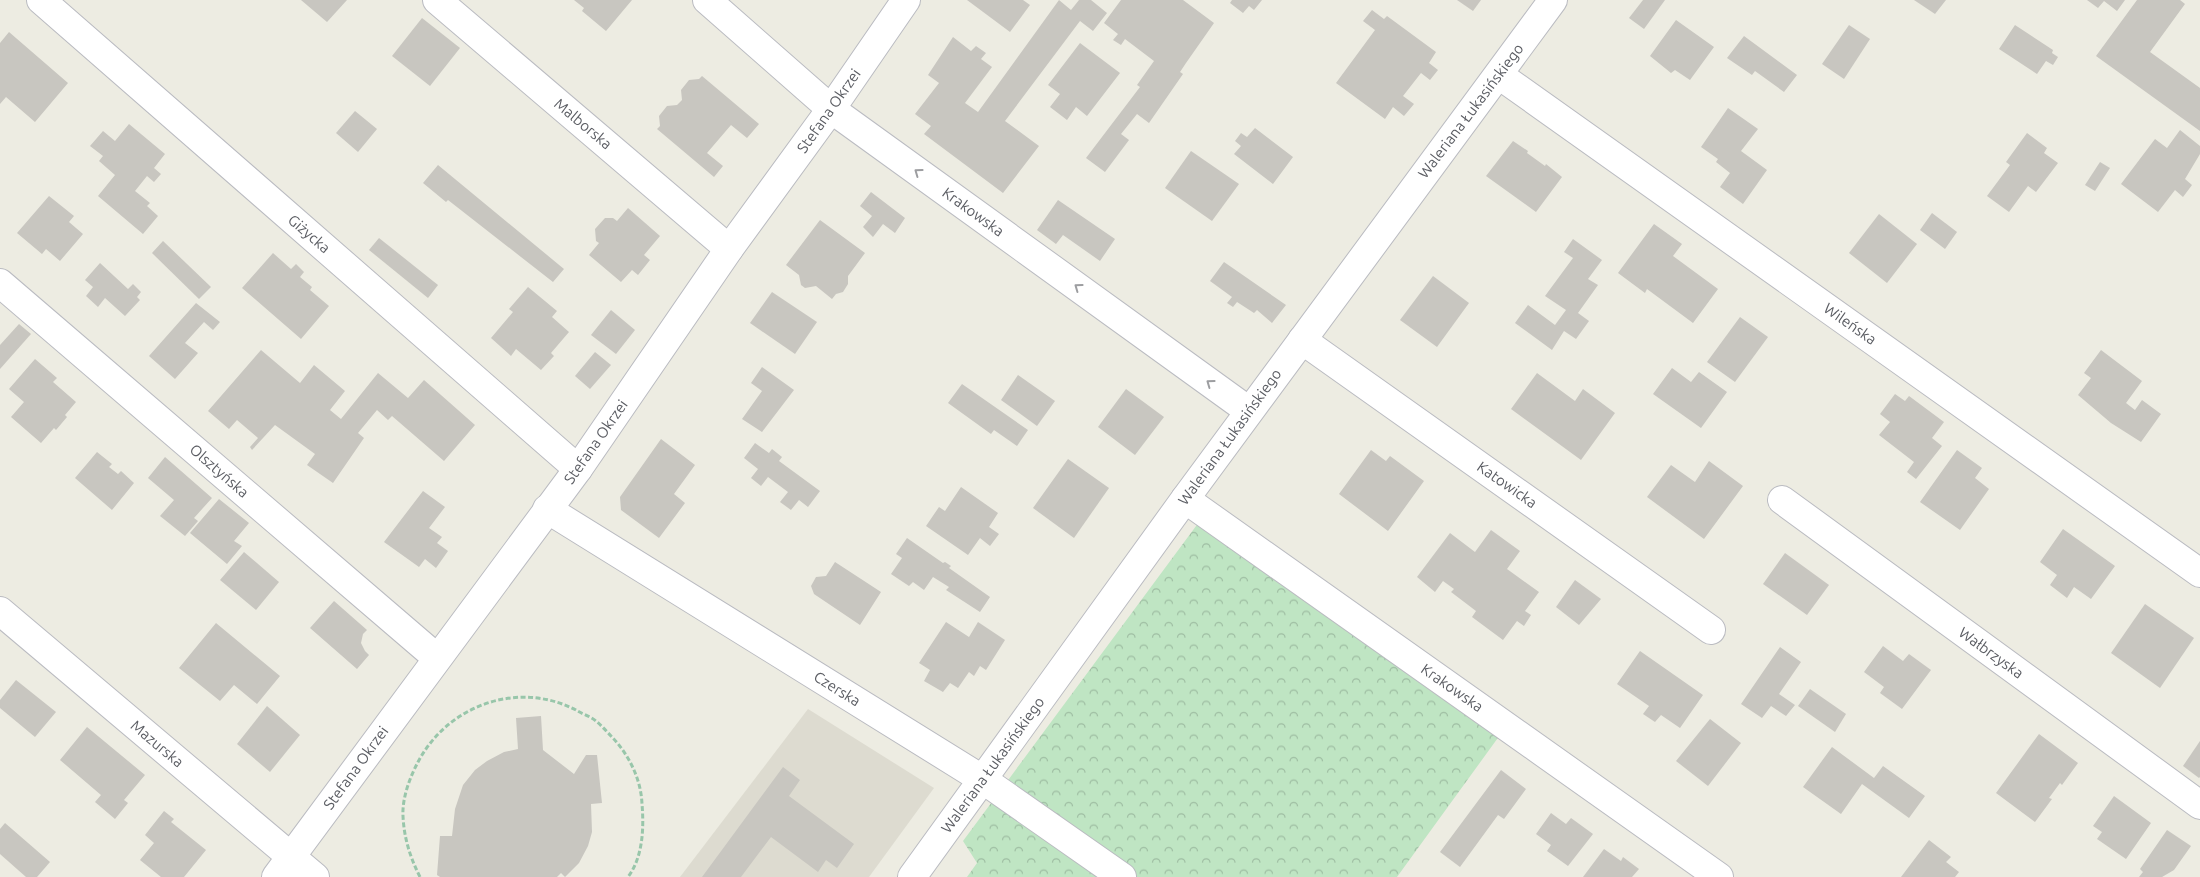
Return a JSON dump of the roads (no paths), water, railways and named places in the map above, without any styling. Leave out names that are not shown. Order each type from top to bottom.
[{"type":"street","name":"Giżycka","points":[[41,0],[578,468]]},
{"type":"street","name":"Malborska","points":[[437,0],[729,249]]},
{"type":"street","name":"Krakowska","points":[[707,0],[831,109],[1249,411]]},
{"type":"street","name":"Stefana Okrzei","points":[[283,867],[578,468],[729,249],[831,109],[906,0]]},
{"type":"street","name":"Waleriana Łukasińskiego","points":[[912,877],[1249,411],[1553,0]]},
{"type":"street","name":"Wileńska","points":[[1499,74],[2200,573]]},
{"type":"street","name":"Olsztyńska","points":[[0,283],[437,658]]},
{"type":"street","name":"Katowicka","points":[[1302,340],[1712,630]]},
{"type":"street","name":"Krakowska","points":[[1185,499],[1719,877]]},
{"type":"street","name":"Wałbrzyska","points":[[1782,500],[2200,805]]},
{"type":"street","name":"Czerska","points":[[547,509],[982,779],[1122,877]]},
{"type":"street","name":"Mazurska","points":[[0,611],[283,867],[316,877]]}]
